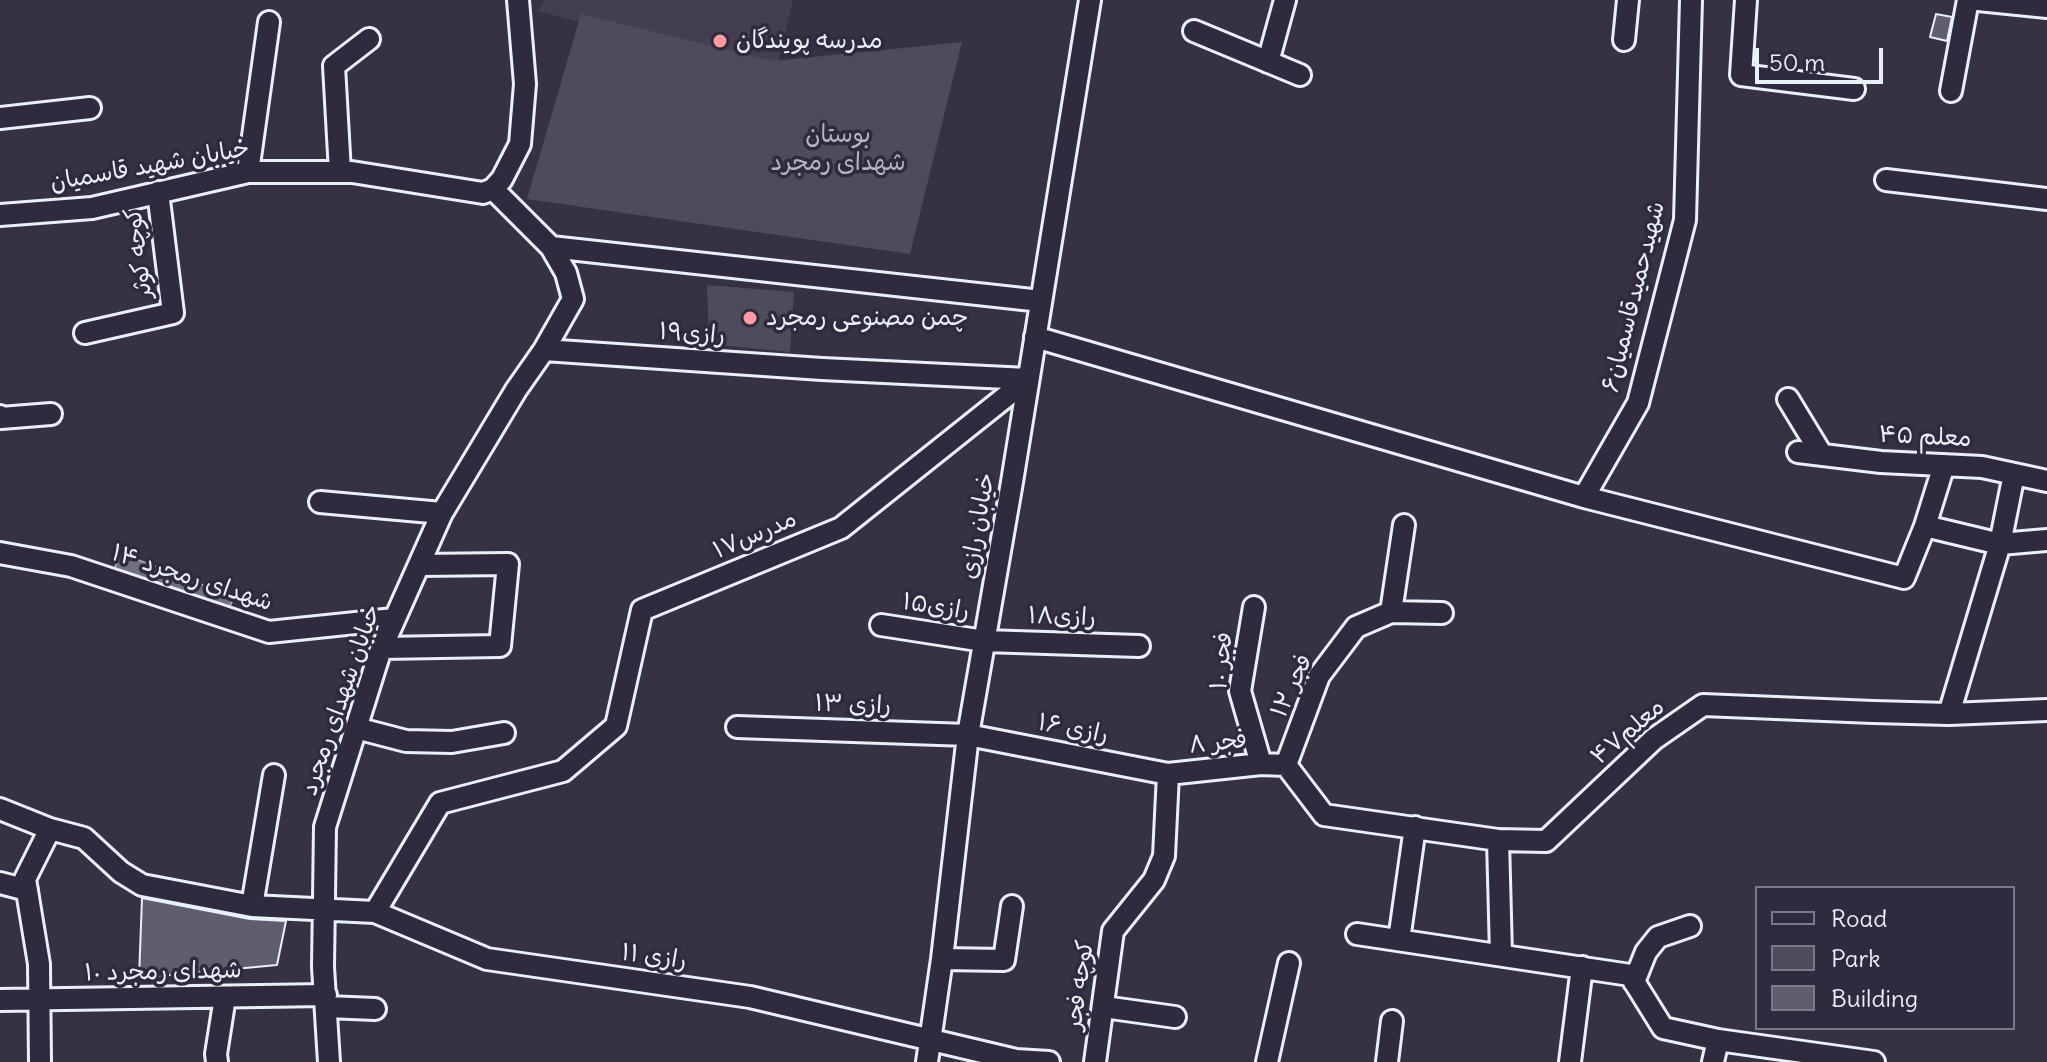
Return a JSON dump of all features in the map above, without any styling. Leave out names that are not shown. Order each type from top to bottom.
[{"type":"street","points":[[493,189],[502,179],[520,144],[525,84],[518,0]]},
{"type":"street","name":"خیابان رازی","points":[[927,1062],[968,735],[1090,0]]},
{"type":"street","points":[[1268,62],[1285,0]]},
{"type":"street","points":[[1624,40],[1628,0]]},
{"type":"street","name":"شهیدحمیدقاسمیان۶","points":[[1584,497],[1638,403],[1685,220],[1691,0]]},
{"type":"street","points":[[1746,0],[1741,75],[1854,89]]},
{"type":"street","points":[[1951,91],[1968,0]]},
{"type":"street","points":[[1978,0],[2047,7]]},
{"type":"street","points":[[248,172],[269,22]]},
{"type":"street","points":[[1194,31],[1300,75]]},
{"type":"street","points":[[340,172],[334,66],[369,39]]},
{"type":"street","points":[[0,118],[90,108]]},
{"type":"street","name":"خیابان شهید قاسمیان","points":[[0,215],[92,208],[248,172],[352,172],[483,193],[493,189]]},
{"type":"street","points":[[1886,180],[2047,199]]},
{"type":"street","name":"خیابان شهدای رمجرد","points":[[329,1062],[323,967],[325,827],[356,728],[382,648],[442,513],[573,299],[566,273],[551,247],[493,189]]},
{"type":"street","name":"کوچه کوثر","points":[[85,333],[173,313],[158,192]]},
{"type":"street","points":[[551,247],[1041,301]]},
{"type":"street","points":[[1035,337],[1584,497],[1904,578],[1925,526],[1944,465]]},
{"type":"street","name":"رازی۱۹","points":[[544,350],[1028,379]]},
{"type":"street","name":"مدرس۱۷","points":[[375,912],[440,803],[563,771],[616,726],[642,610],[841,528],[1028,379]]},
{"type":"street","points":[[1788,399],[1822,455]]},
{"type":"street","points":[[0,416],[51,414]]},
{"type":"street","name":"معلم ۴۵","points":[[1798,452],[1881,462],[1982,467],[2047,481]]},
{"type":"street","points":[[1949,714],[2000,544],[2014,474]]},
{"type":"street","points":[[320,502],[442,513]]},
{"type":"street","points":[[1391,612],[1404,525]]},
{"type":"street","points":[[1925,526],[2000,544],[2047,540]]},
{"type":"street","name":"شهدای رمجرد ۱۴","points":[[0,553],[71,566],[269,632],[394,619]]},
{"type":"street","points":[[382,648],[500,646],[508,564],[419,565]]},
{"type":"street","name":"فجر ۱۰","points":[[1254,607],[1240,691],[1261,764]]},
{"type":"street","name":"فجر ۱۲","points":[[1286,765],[1319,676],[1356,627],[1391,612],[1442,613]]},
{"type":"street","name":"رازی۱۵","points":[[881,625],[984,641]]},
{"type":"street","name":"رازی۱۸","points":[[984,641],[1139,646]]},
{"type":"street","name":"معلم۴۷","points":[[1286,765],[1324,815],[1498,840],[1546,841],[1654,739],[1703,705],[1949,714],[2047,710]]},
{"type":"street","name":"رازی ۱۳","points":[[737,727],[968,735]]},
{"type":"street","points":[[356,728],[406,741],[452,742],[504,733]]},
{"type":"street","name":"رازی ۱۶","points":[[968,735],[1168,774]]},
{"type":"street","name":"فجر ۸","points":[[1154,880],[1164,856],[1168,774],[1261,764],[1286,765]]},
{"type":"street","points":[[252,906],[274,775]]},
{"type":"street","points":[[0,809],[50,829],[84,838],[121,872],[142,885],[252,906],[375,912]]},
{"type":"street","points":[[1399,940],[1415,827]]},
{"type":"street","points":[[40,1062],[39,964],[25,879],[50,829]]},
{"type":"street","points":[[1498,840],[1501,954]]},
{"type":"street","name":"کوچه فجر","points":[[1095,1062],[1113,931],[1154,880]]},
{"type":"street","points":[[0,883],[27,890]]},
{"type":"street","points":[[942,959],[1004,960],[1012,906]]},
{"type":"street","name":"رازی ۱۱","points":[[375,912],[487,959],[750,997],[1016,1060],[1049,1062]]},
{"type":"street","points":[[1634,982],[1646,952],[1658,937],[1690,926]]},
{"type":"street","points":[[1357,934],[1630,975],[1663,1028],[1718,1040],[1874,1062]]},
{"type":"street","points":[[1267,1062],[1289,963]]},
{"type":"street","points":[[1570,1062],[1582,967]]},
{"type":"street","points":[[217,1062],[225,997]]},
{"type":"street","name":"شهدای رمجرد ۱۰","points":[[0,1000],[225,997],[327,1001],[375,1009]]},
{"type":"street","points":[[1104,1007],[1175,1017]]},
{"type":"street","points":[[1387,1062],[1392,1021]]},
{"type":"street","points":[[1713,1062],[1718,1040]]},
{"type":"shaded area","name":"مدرسه پویندگان","points":[[545,0],[793,0],[776,71],[537,11]]},
{"type":"green space","name":"بوستان شهدای رمجرد","points":[[581,14],[773,61],[962,42],[910,254],[527,199]]},
{"type":"green space","name":"چمن مصنوعی رمجرد","points":[[707,285],[794,292],[790,352],[709,344]]},
{"type":"water","points":[[120,553],[234,597],[225,617],[109,585]]},
{"type":"building","points":[[1936,14],[1952,17],[1947,41],[1930,37]]},
{"type":"building","points":[[142,898],[250,919],[286,921],[277,965],[139,978]]},
{"type":"place","name":"مدرسه پویندگان","points":[[720,41]]},
{"type":"place","name":"چمن مصنوعی رمجرد","points":[[750,318]]}]
